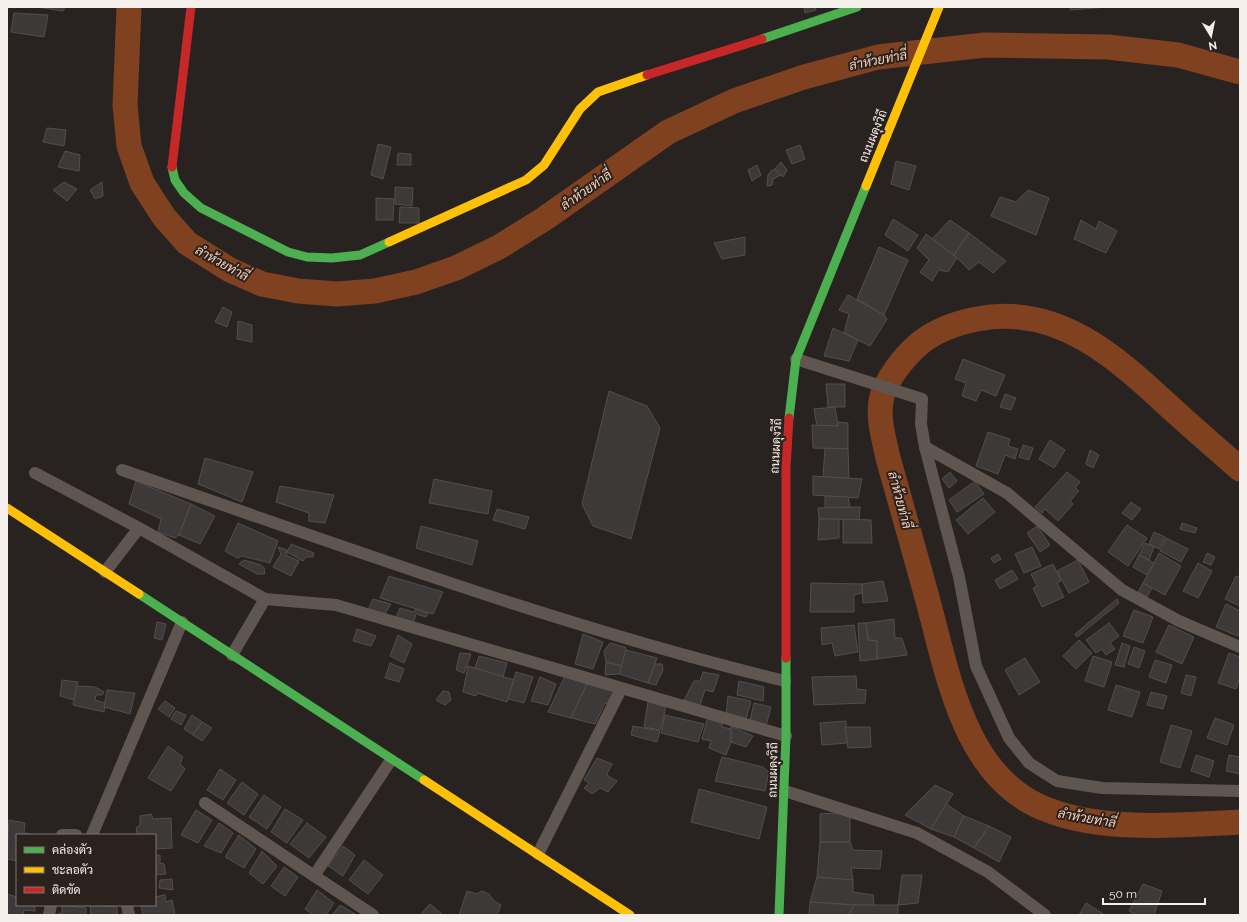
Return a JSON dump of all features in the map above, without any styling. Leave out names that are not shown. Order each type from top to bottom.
[{"type":"street","points":[[191,7],[174,144],[172,166],[175,180],[184,193],[201,208],[282,249],[307,257],[332,258],[360,255],[526,180],[544,165],[580,109],[598,92],[857,7]]},
{"type":"street","name":"ถนนผดุงวิถี","points":[[779,915],[786,736],[786,468],[788,430],[796,359],[939,7]]},
{"type":"street","points":[[796,359],[815,367],[922,399],[921,424],[925,446],[959,577],[976,666],[1009,738],[1030,763],[1058,781],[1102,788],[1240,791]]},
{"type":"street","points":[[925,446],[1007,493],[1122,590],[1179,621],[1240,647]]},
{"type":"street","points":[[122,470],[333,544],[572,622],[721,666],[785,681]]},
{"type":"street","points":[[35,473],[139,528],[265,599],[336,605],[786,736]]},
{"type":"street","points":[[7,508],[630,915]]},
{"type":"street","points":[[105,572],[139,528]]},
{"type":"street","points":[[232,655],[265,599]]},
{"type":"street","points":[[92,834],[182,622]]},
{"type":"street","points":[[538,854],[622,689]]},
{"type":"street","points":[[314,876],[391,760]]},
{"type":"street","points":[[785,791],[917,833],[988,872],[1045,915]]},
{"type":"street","points":[[205,804],[373,915]]},
{"type":"building","points":[[37,7],[65,7],[63,11]]},
{"type":"building","points":[[804,7],[815,7],[816,10],[805,13]]},
{"type":"building","points":[[1070,7],[1108,7],[1070,10]]},
{"type":"building","points":[[14,13],[48,15],[44,37],[11,32]]},
{"type":"building","points":[[47,128],[66,130],[64,146],[43,142]]},
{"type":"building","points":[[378,144],[391,147],[383,179],[371,175]]},
{"type":"building","points":[[800,145],[805,159],[792,164],[786,150]]},
{"type":"building","points":[[65,151],[80,155],[79,171],[58,167]]},
{"type":"building","points":[[398,153],[411,154],[411,165],[397,165]]},
{"type":"building","points":[[896,161],[916,166],[909,190],[891,184]]},
{"type":"building","points":[[781,162],[787,170],[783,177],[775,169]]},
{"type":"building","points":[[757,165],[761,175],[752,181],[748,170]]},
{"type":"building","points":[[775,169],[781,175],[773,179],[772,185],[767,186],[768,175]]},
{"type":"building","points":[[64,182],[77,189],[67,201],[53,190]]},
{"type":"building","points":[[102,182],[103,196],[95,199],[90,190]]},
{"type":"building","points":[[395,187],[413,188],[412,206],[395,204]]},
{"type":"building","points":[[1028,190],[1049,198],[1036,235],[991,216],[1000,197],[1016,202]]},
{"type":"building","points":[[376,198],[394,199],[393,220],[376,220]]},
{"type":"building","points":[[400,207],[419,208],[419,223],[399,223]]},
{"type":"building","points":[[893,219],[918,235],[908,251],[885,235]]},
{"type":"building","points":[[950,220],[969,233],[954,255],[932,239]]},
{"type":"building","points":[[1081,220],[1096,229],[1099,221],[1117,231],[1106,253],[1074,239]]},
{"type":"building","points":[[969,233],[1006,261],[993,273],[979,262],[969,270],[954,255]]},
{"type":"building","points":[[926,234],[957,258],[948,272],[939,270],[932,281],[920,272],[929,260],[917,248]]},
{"type":"building","points":[[745,237],[745,255],[722,259],[714,243]]},
{"type":"building","points":[[879,247],[908,260],[884,315],[857,299]]},
{"type":"building","points":[[848,295],[884,315],[887,319],[870,346],[844,333],[849,314],[839,310]]},
{"type":"building","points":[[223,307],[232,312],[227,327],[215,322]]},
{"type":"building","points":[[238,321],[252,325],[252,342],[237,339]]},
{"type":"building","points":[[833,328],[858,340],[849,361],[824,356]]},
{"type":"building","points":[[963,359],[1005,375],[996,396],[981,390],[976,401],[962,396],[966,383],[955,379]]},
{"type":"building","points":[[826,384],[845,384],[845,407],[828,407]]},
{"type":"building","points":[[609,391],[647,406],[660,428],[631,539],[593,526],[582,504]]},
{"type":"building","points":[[1005,394],[1016,398],[1011,410],[1000,407]]},
{"type":"building","points":[[835,407],[838,426],[817,426],[814,409]]},
{"type":"building","points":[[838,422],[848,423],[848,449],[813,448],[812,425],[838,426]]},
{"type":"building","points":[[988,432],[1010,439],[1008,446],[1018,449],[1015,459],[1005,455],[998,474],[976,466]]},
{"type":"building","points":[[1050,440],[1065,450],[1054,468],[1039,459]]},
{"type":"building","points":[[1023,445],[1033,448],[1029,460],[1019,457]]},
{"type":"building","points":[[825,448],[848,449],[849,478],[823,477]]},
{"type":"building","points":[[1090,450],[1099,455],[1093,468],[1086,464]]},
{"type":"building","points":[[205,458],[253,472],[242,502],[198,484]]},
{"type":"building","points":[[950,472],[957,481],[949,488],[942,479]]},
{"type":"building","points":[[1067,472],[1080,482],[1075,488],[1079,491],[1070,501],[1073,504],[1058,521],[1045,509],[1042,513],[1035,507]]},
{"type":"building","points":[[813,476],[862,479],[858,498],[813,495]]},
{"type":"building","points":[[434,479],[492,491],[488,514],[429,503]]},
{"type":"building","points":[[136,481],[191,504],[179,535],[175,538],[158,532],[161,519],[129,504]]},
{"type":"building","points":[[975,481],[984,494],[957,512],[949,500]]},
{"type":"building","points":[[280,486],[334,495],[325,523],[309,521],[309,513],[276,502]]},
{"type":"building","points":[[825,496],[848,497],[850,507],[825,508]]},
{"type":"building","points":[[983,498],[995,512],[968,534],[956,520]]},
{"type":"building","points":[[1131,502],[1141,509],[1132,520],[1122,513]]},
{"type":"building","points":[[191,504],[215,516],[200,544],[179,535]]},
{"type":"building","points":[[860,507],[859,520],[819,519],[818,508]]},
{"type":"building","points":[[497,509],[529,517],[525,529],[493,520]]},
{"type":"building","points":[[819,519],[839,519],[839,538],[818,540]]},
{"type":"building","points":[[843,519],[871,520],[872,543],[843,543]]},
{"type":"building","points":[[238,523],[278,541],[270,563],[242,556],[237,558],[225,551]]},
{"type":"building","points":[[1182,523],[1197,528],[1195,533],[1180,529]]},
{"type":"building","points":[[1127,525],[1147,538],[1128,566],[1108,552]]},
{"type":"building","points":[[421,526],[478,541],[472,565],[416,548]]},
{"type":"building","points":[[1037,526],[1050,545],[1040,552],[1027,533]]},
{"type":"building","points":[[1154,532],[1165,537],[1159,549],[1149,544]]},
{"type":"building","points":[[1166,538],[1188,549],[1181,562],[1160,551]]},
{"type":"building","points":[[1145,543],[1154,547],[1149,560],[1139,555]]},
{"type":"building","points":[[291,544],[314,553],[313,557],[306,557],[303,561],[287,552]]},
{"type":"building","points":[[278,547],[287,550],[286,555],[299,561],[291,576],[273,567],[281,554]]},
{"type":"building","points":[[1032,547],[1041,566],[1024,573],[1015,554]]},
{"type":"building","points":[[1159,553],[1181,566],[1165,595],[1143,583]]},
{"type":"building","points":[[1207,553],[1215,557],[1211,565],[1203,562]]},
{"type":"building","points":[[998,554],[1001,559],[994,563],[991,558]]},
{"type":"building","points":[[1139,555],[1154,563],[1147,575],[1133,567]]},
{"type":"building","points":[[244,560],[261,565],[264,568],[265,574],[257,574],[239,564]]},
{"type":"building","points":[[1078,560],[1089,582],[1069,593],[1057,571]]},
{"type":"building","points":[[1198,563],[1212,571],[1198,598],[1183,591]]},
{"type":"building","points":[[1053,564],[1061,581],[1057,583],[1064,597],[1042,607],[1033,588],[1037,586],[1031,574]]},
{"type":"building","points":[[1012,570],[1018,579],[1000,589],[995,580]]},
{"type":"building","points":[[389,576],[443,592],[433,614],[380,598]]},
{"type":"building","points":[[1236,576],[1240,577],[1240,606],[1225,599]]},
{"type":"building","points":[[883,581],[888,601],[863,603],[862,584]]},
{"type":"building","points":[[811,583],[862,584],[862,593],[854,595],[854,612],[810,612]]},
{"type":"building","points":[[1143,583],[1152,588],[1147,597],[1138,592]]},
{"type":"building","points":[[373,599],[391,604],[384,615],[368,610]]},
{"type":"building","points":[[1117,599],[1119,603],[1077,637],[1075,634]]},
{"type":"building","points":[[1226,604],[1240,611],[1240,631],[1238,636],[1216,627]]},
{"type":"building","points":[[400,608],[413,612],[416,609],[428,613],[426,617],[416,614],[413,624],[396,618]]},
{"type":"building","points":[[1134,610],[1153,617],[1143,643],[1123,636]]},
{"type":"building","points":[[894,619],[895,638],[902,638],[907,655],[877,659],[877,641],[868,640],[866,623]]},
{"type":"building","points":[[157,622],[166,624],[162,640],[154,638]]},
{"type":"building","points":[[858,623],[866,623],[868,640],[877,641],[877,659],[860,661]]},
{"type":"building","points":[[1109,623],[1119,636],[1110,643],[1115,649],[1106,655],[1102,649],[1096,653],[1086,640]]},
{"type":"building","points":[[854,625],[858,652],[835,656],[832,643],[822,645],[821,628]]},
{"type":"building","points":[[1169,625],[1194,637],[1182,664],[1156,652]]},
{"type":"building","points":[[357,629],[376,636],[371,646],[353,641]]},
{"type":"building","points":[[583,634],[603,642],[593,669],[575,664]]},
{"type":"building","points":[[398,635],[412,644],[404,663],[390,656]]},
{"type":"building","points":[[1079,640],[1092,653],[1076,669],[1063,656]]},
{"type":"building","points":[[610,643],[625,647],[626,650],[622,666],[606,662],[604,651]]},
{"type":"building","points":[[1122,643],[1130,646],[1124,667],[1115,665]]},
{"type":"building","points":[[1134,647],[1145,651],[1139,668],[1128,664]]},
{"type":"building","points":[[626,650],[657,658],[648,683],[619,674]]},
{"type":"building","points":[[460,653],[471,654],[464,673],[456,670]]},
{"type":"building","points":[[1229,653],[1240,657],[1240,676],[1236,689],[1218,683]]},
{"type":"building","points":[[479,656],[507,663],[503,677],[475,668]]},
{"type":"building","points":[[1093,656],[1112,662],[1104,687],[1085,681]]},
{"type":"building","points":[[1025,658],[1040,682],[1019,695],[1005,670]]},
{"type":"building","points":[[1155,660],[1172,665],[1166,683],[1149,677]]},
{"type":"building","points":[[606,662],[622,666],[619,674],[605,675]]},
{"type":"building","points":[[390,663],[404,669],[399,682],[385,678]]},
{"type":"building","points":[[655,664],[662,664],[663,670],[656,685],[648,683]]},
{"type":"building","points":[[468,666],[514,680],[507,702],[477,693],[476,696],[463,692]]},
{"type":"building","points":[[516,672],[533,677],[524,703],[508,699]]},
{"type":"building","points":[[703,672],[719,675],[713,692],[705,690],[700,705],[684,700],[694,681],[700,681]]},
{"type":"building","points":[[1186,675],[1196,677],[1191,696],[1181,693]]},
{"type":"building","points":[[565,676],[587,684],[571,718],[548,712]]},
{"type":"building","points":[[856,676],[857,689],[866,690],[865,703],[814,705],[812,677]]},
{"type":"building","points":[[540,677],[556,684],[548,705],[531,701]]},
{"type":"building","points":[[62,680],[78,682],[74,700],[60,696]]},
{"type":"building","points":[[739,681],[764,687],[763,701],[737,695]]},
{"type":"building","points":[[587,684],[615,692],[608,704],[605,703],[595,724],[571,718]]},
{"type":"building","points":[[1116,685],[1140,692],[1132,717],[1108,710]]},
{"type":"building","points":[[77,686],[95,687],[104,692],[102,695],[96,695],[95,700],[105,703],[104,712],[73,705]]},
{"type":"building","points":[[107,690],[135,693],[130,714],[104,707]]},
{"type":"building","points":[[443,691],[449,692],[451,700],[445,705],[436,700]]},
{"type":"building","points":[[1151,692],[1167,696],[1163,709],[1147,705]]},
{"type":"building","points":[[728,696],[751,701],[746,719],[726,715]]},
{"type":"building","points":[[165,701],[175,708],[169,717],[158,709]]},
{"type":"building","points":[[648,702],[666,707],[660,730],[644,727]]},
{"type":"building","points":[[754,703],[771,707],[766,726],[750,721]]},
{"type":"building","points":[[176,711],[186,715],[181,725],[171,719]]},
{"type":"building","points":[[192,715],[202,722],[193,735],[184,729]]},
{"type":"building","points":[[665,715],[704,724],[698,742],[661,733]]},
{"type":"building","points":[[708,716],[722,722],[722,727],[731,729],[731,742],[726,755],[709,748],[711,741],[702,739]]},
{"type":"building","points":[[1215,718],[1234,725],[1227,745],[1207,738]]},
{"type":"building","points":[[846,721],[847,743],[822,745],[820,723]]},
{"type":"building","points":[[202,722],[212,728],[202,741],[193,735]]},
{"type":"building","points":[[1171,725],[1192,731],[1180,768],[1160,762]]},
{"type":"building","points":[[633,726],[660,731],[657,742],[631,735]]},
{"type":"building","points":[[731,726],[753,736],[746,747],[731,742]]},
{"type":"building","points":[[845,727],[870,727],[871,747],[848,748]]},
{"type":"building","points":[[168,746],[183,757],[180,764],[185,769],[171,791],[148,778]]},
{"type":"building","points":[[1196,755],[1214,761],[1209,777],[1191,771]]},
{"type":"building","points":[[1229,755],[1240,757],[1240,774],[1226,771]]},
{"type":"building","points":[[722,757],[763,767],[769,772],[765,791],[715,781]]},
{"type":"building","points":[[597,758],[612,764],[607,774],[609,777],[617,781],[608,792],[600,788],[592,794],[584,788],[589,783],[584,780]]},
{"type":"building","points":[[220,769],[236,780],[223,800],[207,790]]},
{"type":"building","points":[[242,782],[258,794],[244,815],[227,803]]},
{"type":"building","points":[[935,785],[953,794],[931,829],[905,815]]},
{"type":"building","points":[[699,789],[767,807],[759,839],[691,822]]},
{"type":"building","points":[[264,795],[281,807],[267,829],[249,817]]},
{"type":"building","points":[[946,804],[964,816],[954,837],[931,829]]},
{"type":"building","points":[[285,809],[303,820],[287,843],[271,832]]},
{"type":"building","points":[[196,810],[212,820],[198,843],[181,835]]},
{"type":"building","points":[[850,812],[850,842],[820,842],[820,814]]},
{"type":"building","points":[[151,814],[153,819],[171,818],[172,848],[156,849],[156,834],[136,834],[137,833],[136,828],[140,825],[140,816]]},
{"type":"building","points":[[964,816],[989,826],[974,848],[954,837]]},
{"type":"building","points":[[9,820],[25,823],[24,833],[30,834],[16,834],[16,861],[7,859]]},
{"type":"building","points":[[219,823],[233,833],[221,853],[204,846]]},
{"type":"building","points":[[307,823],[326,837],[309,858],[290,844]]},
{"type":"building","points":[[989,826],[1011,837],[999,862],[974,848]]},
{"type":"building","points":[[239,835],[256,849],[244,868],[225,857]]},
{"type":"building","points":[[820,842],[850,842],[853,850],[882,851],[880,869],[851,868],[853,880],[817,877]]},
{"type":"building","points":[[343,846],[355,855],[343,876],[328,866]]},
{"type":"building","points":[[262,851],[277,866],[263,884],[249,873]]},
{"type":"building","points":[[156,855],[160,855],[160,863],[164,864],[166,874],[156,875]]},
{"type":"building","points":[[364,860],[383,875],[368,894],[349,880]]},
{"type":"building","points":[[284,867],[298,877],[285,896],[271,886]]},
{"type":"building","points":[[902,875],[922,875],[918,903],[898,905]]},
{"type":"building","points":[[817,877],[853,880],[853,892],[873,895],[874,906],[810,902]]},
{"type":"building","points":[[172,879],[173,890],[159,888],[160,880]]},
{"type":"building","points":[[1143,884],[1162,891],[1154,915],[1137,915],[1129,911]]},
{"type":"building","points":[[317,890],[334,903],[326,915],[313,915],[305,909]]},
{"type":"building","points":[[467,891],[477,894],[482,891],[489,894],[494,901],[501,905],[497,915],[459,915]]},
{"type":"building","points":[[7,894],[16,897],[16,906],[35,906],[35,911],[24,910],[23,915],[7,915]]},
{"type":"building","points":[[165,895],[166,902],[172,900],[175,915],[143,915],[141,906],[156,906],[156,897]]},
{"type":"building","points":[[810,902],[854,905],[854,915],[809,915]]},
{"type":"building","points":[[1086,903],[1105,915],[1079,915]]},
{"type":"building","points":[[430,904],[443,915],[420,915]]},
{"type":"building","points":[[340,905],[355,914],[332,915]]},
{"type":"building","points":[[854,905],[898,905],[898,915],[849,915]]},
{"type":"building","points":[[62,906],[86,908],[86,915],[54,915],[62,913]]},
{"type":"building","points":[[90,906],[117,907],[117,915],[91,915]]},
{"type":"waterway","name":"ลำห้วยท่าลี่","points":[[129,7],[125,105],[129,146],[142,183],[164,217],[187,243],[230,270],[262,284],[298,291],[337,294],[375,291],[416,282],[456,268],[499,247],[544,219],[668,132],[734,101],[804,77],[878,57],[985,45],[1108,47],[1178,55],[1240,72]]},
{"type":"waterway","name":"ลำห้วยท่าลี่","points":[[1240,469],[1130,371],[1107,354],[1084,339],[1060,327],[1034,319],[1006,316],[977,319],[954,325],[939,331],[919,344],[902,362],[886,385],[881,401],[881,422],[888,458],[953,692],[964,722],[979,750],[997,775],[1020,795],[1048,810],[1093,822],[1142,825],[1240,822]]},
{"type":"traffic: fast","points":[[762,39],[857,7]]},
{"type":"traffic: fast","points":[[172,167],[175,180],[184,193],[201,208],[288,252],[307,257],[332,258],[360,255],[389,242]]},
{"type":"traffic: fast","points":[[789,418],[796,359],[866,186]]},
{"type":"traffic: fast","points":[[139,594],[424,780]]},
{"type":"traffic: fast","points":[[779,915],[786,736],[786,658]]},
{"type":"traffic: slow","points":[[866,186],[939,7]]},
{"type":"traffic: slow","points":[[389,242],[526,180],[544,165],[580,109],[598,92],[647,75]]},
{"type":"traffic: slow","points":[[7,508],[139,594]]},
{"type":"traffic: slow","points":[[424,780],[630,915]]},
{"type":"traffic: jam","points":[[172,167],[191,7]]},
{"type":"traffic: jam","points":[[647,75],[762,39]]},
{"type":"traffic: jam","points":[[786,658],[786,468],[789,418]]}]
